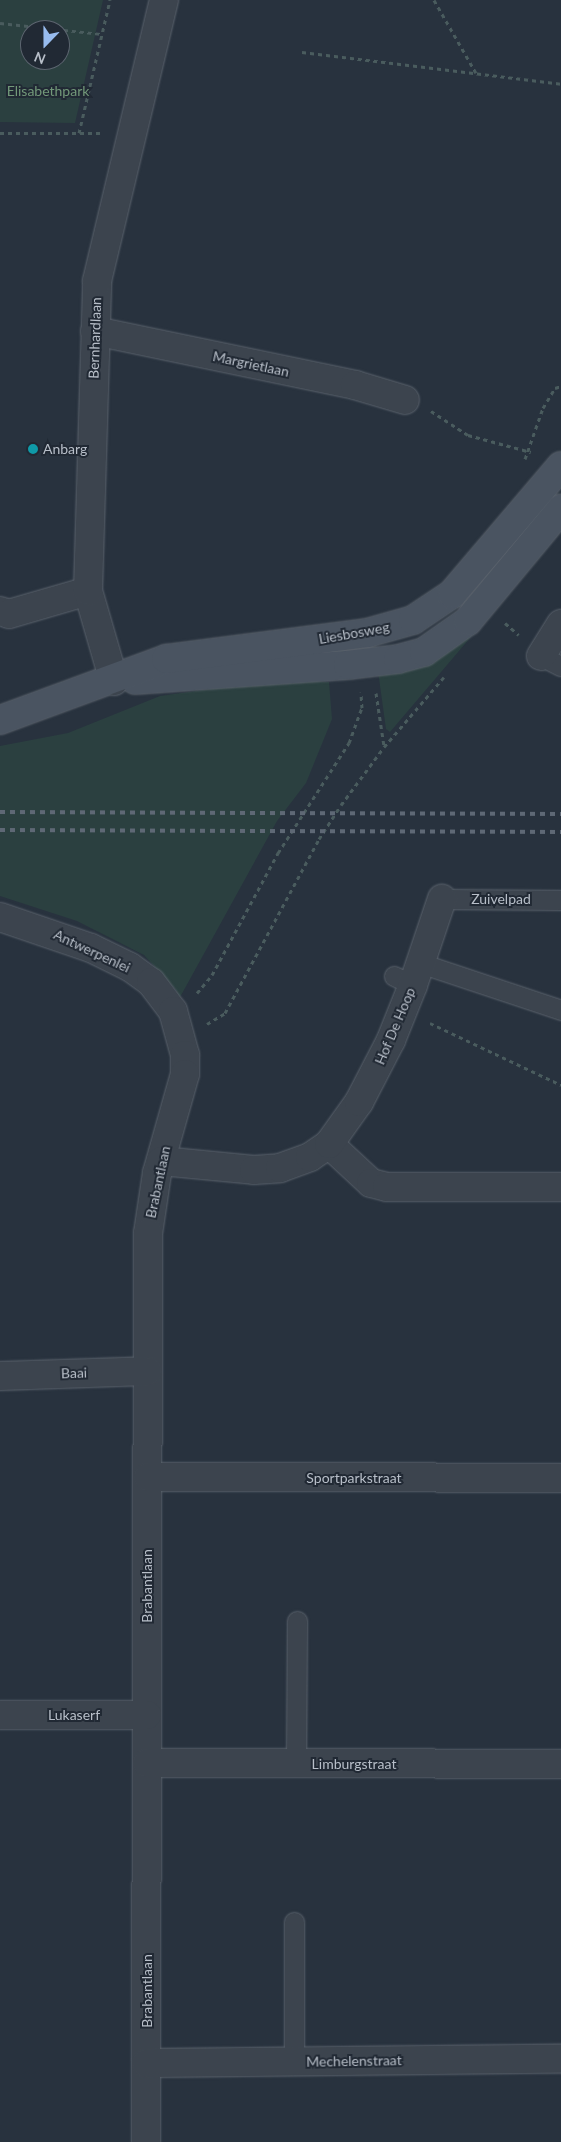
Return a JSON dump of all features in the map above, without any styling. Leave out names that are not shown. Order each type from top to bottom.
[{"type":"street","name":"Bernhardlaan","points":[[114,681],[88,591],[96,281],[164,0]]},
{"type":"street","name":"Margrietlaan","points":[[95,331],[355,385],[405,400]]},
{"type":"street","name":"Liesbosweg","points":[[0,720],[114,681],[166,659],[367,633],[413,620],[452,594],[549,460]]},
{"type":"street","name":"Liesbosweg","points":[[114,681],[364,664],[424,652],[448,638],[468,621],[561,509]]},
{"type":"street","points":[[0,611],[9,614],[88,591]]},
{"type":"street","points":[[551,661],[561,624]]},
{"type":"street","name":"Hof De Hoop","points":[[161,1161],[254,1170],[280,1168],[310,1157],[329,1144],[359,1102],[403,1011],[409,975],[442,899]]},
{"type":"street","name":"Antwerpenlei","points":[[0,917],[46,930],[130,967],[152,982],[177,1023]]},
{"type":"street","name":"Brabantlaan","points":[[146,2142],[148,1233],[161,1161],[185,1074],[177,1023]]},
{"type":"street","points":[[329,1144],[371,1183],[387,1187],[561,1187]]},
{"type":"street","name":"Baai","points":[[0,1376],[148,1371]]},
{"type":"street","name":"Sportparkstraat","points":[[148,1477],[561,1478]]},
{"type":"street","name":"Lukaserf","points":[[0,1715],[147,1715]]},
{"type":"street","name":"Limburgstraat","points":[[147,1764],[561,1764]]},
{"type":"street","name":"Mechelenstraat","points":[[146,2063],[561,2058]]},
{"type":"lane","name":"Zuivelpad","points":[[442,899],[561,900]]},
{"type":"lane","points":[[409,975],[561,1010]]},
{"type":"lane","points":[[296,1621],[296,1764]]},
{"type":"lane","points":[[294,1922],[294,2062]]},
{"type":"path","points":[[0,133],[79,133],[110,0]]},
{"type":"path","points":[[434,0],[476,74]]},
{"type":"path","points":[[0,23],[102,34]]},
{"type":"path","points":[[302,52],[561,84]]},
{"type":"path","points":[[405,400],[418,403],[468,435],[549,460]]},
{"type":"path","points":[[177,1023],[193,998],[212,975],[278,853],[348,743],[362,708],[364,664]]},
{"type":"path","points":[[177,1023],[225,1012],[319,839],[384,747],[364,664]]},
{"type":"path","points":[[403,1011],[561,1085]]},
{"type":"green space","name":"Elisabethpark","points":[[0,0],[103,0],[75,123],[0,122]]},
{"type":"green space","points":[[561,523],[561,531],[390,732],[386,729],[378,671],[414,666]]},
{"type":"green space","points":[[282,679],[329,682],[332,719],[306,783],[277,821],[179,999],[176,990],[144,955],[77,921],[0,896],[0,746],[68,733],[160,696]]},
{"type":"railway","points":[[0,812],[561,814]]},
{"type":"railway","points":[[0,830],[561,832]]},
{"type":"place","name":"Anbarg","points":[[33,449]]}]
